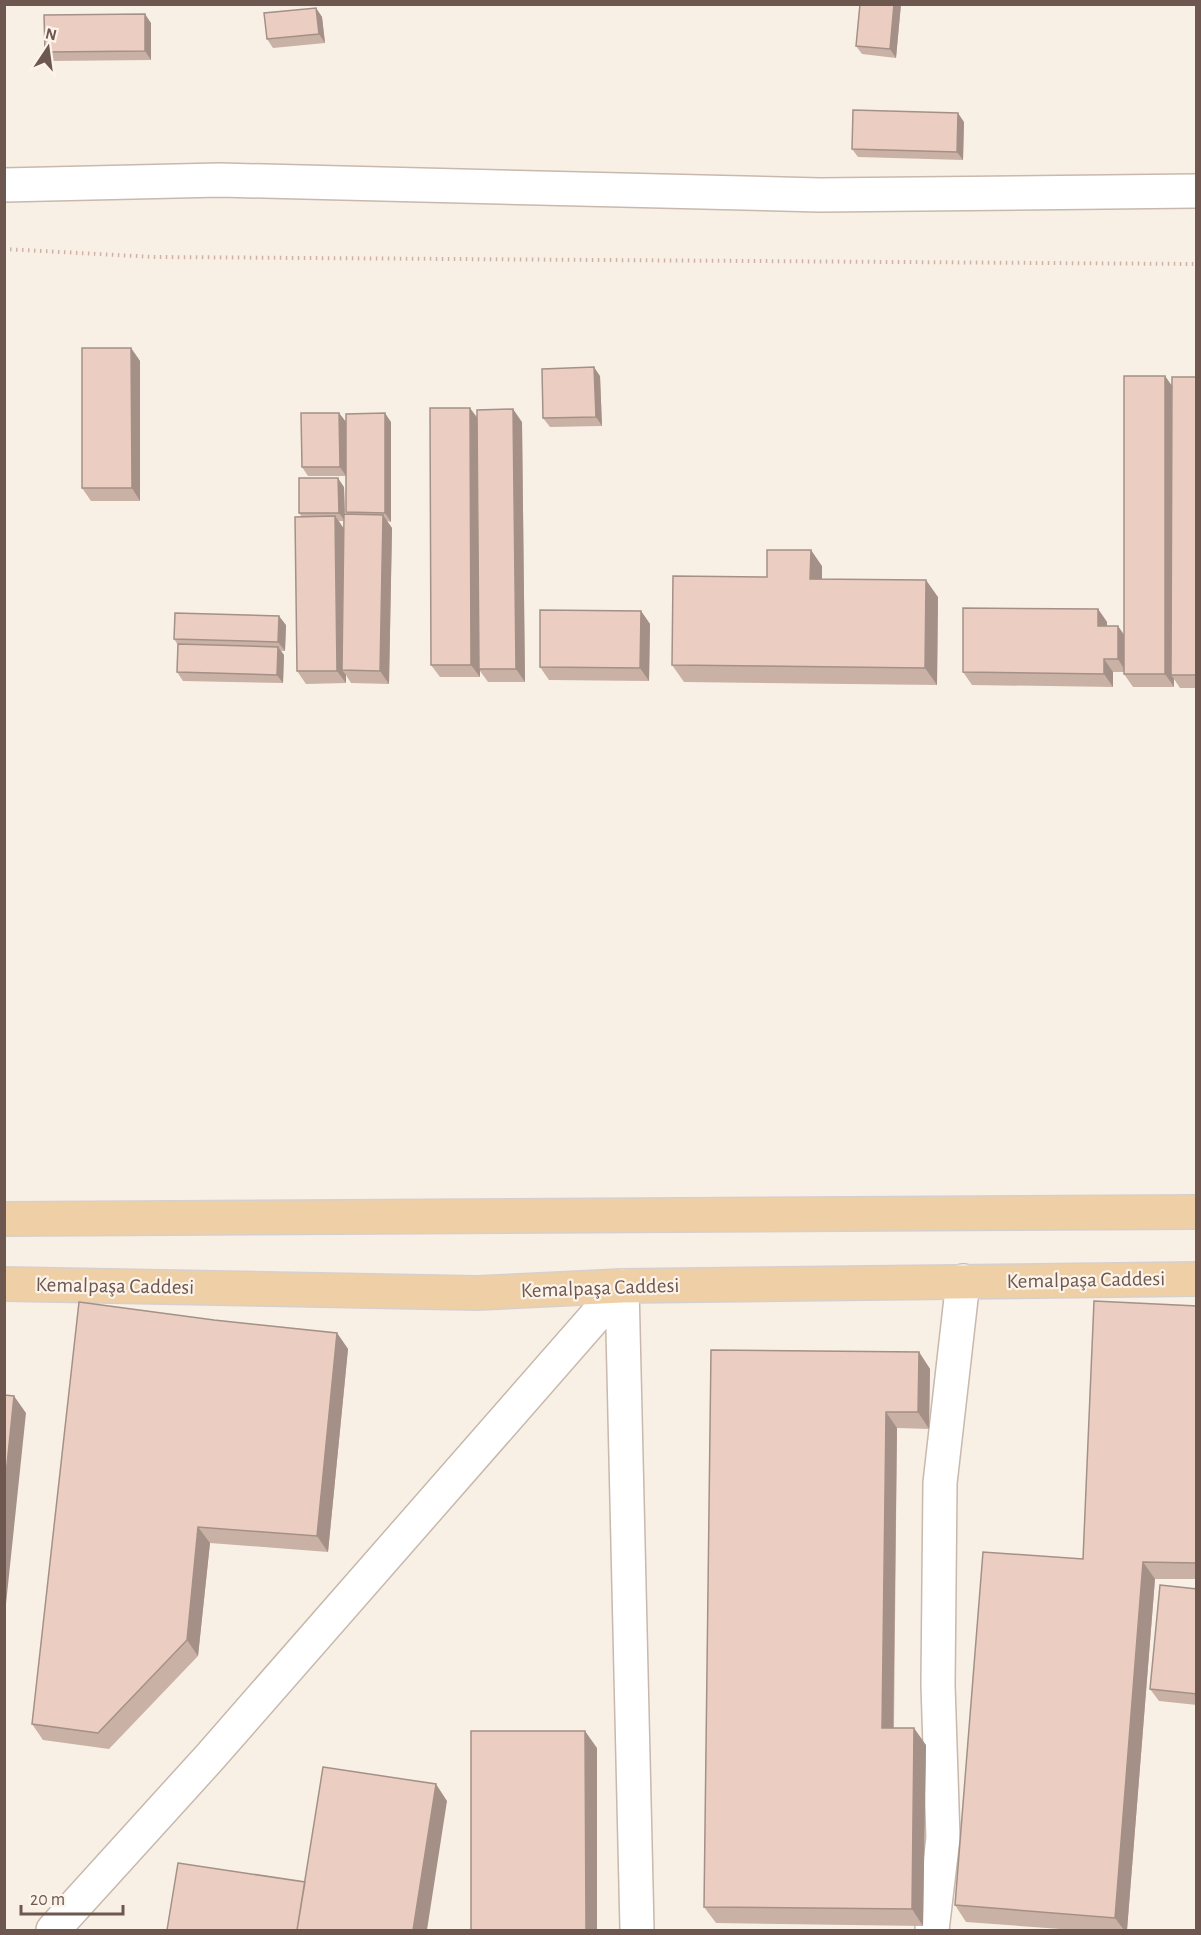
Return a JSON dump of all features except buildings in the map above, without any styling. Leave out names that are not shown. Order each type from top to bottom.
[{"type":"main road","points":[[4,1219],[1197,1212]]},
{"type":"main road","name":"Kemalpaşa Caddesi","points":[[4,1284],[477,1293],[622,1286],[1197,1279]]},
{"type":"street","points":[[4,185],[220,180],[820,195],[1197,191]]},
{"type":"street","points":[[932,1930],[943,1839],[938,1685],[940,1483],[963,1281]]},
{"type":"street","points":[[53,1930],[210,1757],[622,1286]]},
{"type":"street","points":[[622,1286],[637,1930]]},
{"type":"path","points":[[4,249],[154,257],[1197,264]]}]
